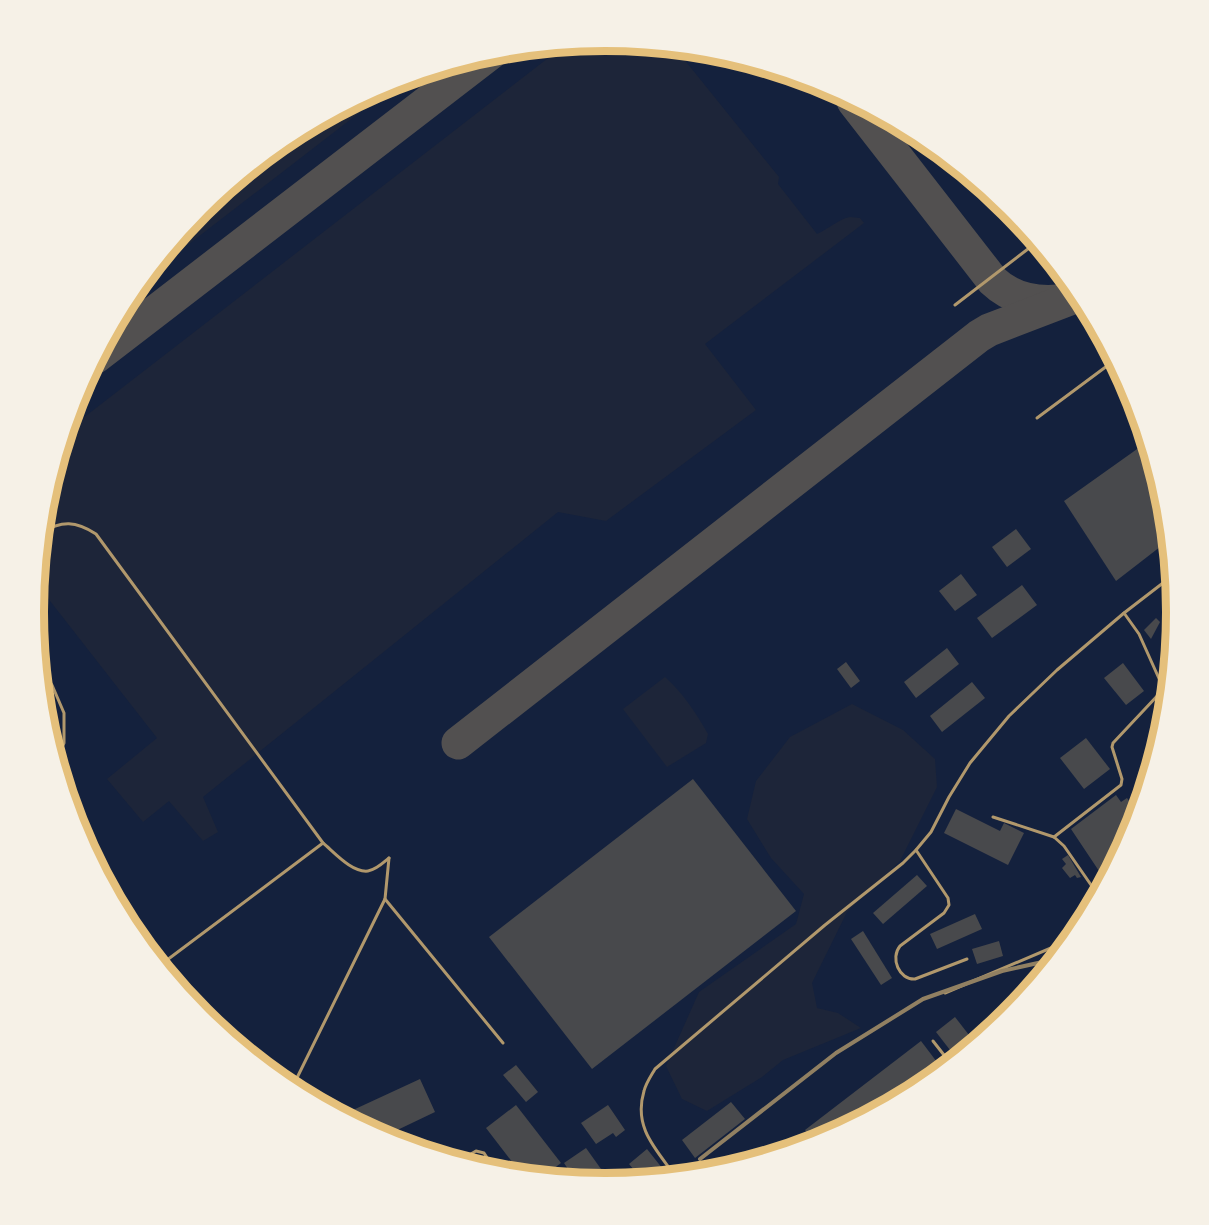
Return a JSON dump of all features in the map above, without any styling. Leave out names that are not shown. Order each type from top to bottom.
[{"type":"lane","points":[[955,305],[1029,247]]},
{"type":"lane","points":[[1037,418],[1108,365]]},
{"type":"lane","points":[[50,528],[63,524],[84,526],[96,534],[323,843],[355,870],[375,869],[389,858],[385,899],[296,1081]]},
{"type":"lane","points":[[671,1170],[646,1134],[640,1113],[644,1090],[655,1069],[903,863],[931,832],[970,763],[1009,716],[1057,670],[1164,582]]},
{"type":"lane","points":[[1124,613],[1139,634],[1161,684]]},
{"type":"lane","points":[[47,678],[64,713],[64,743],[61,750]]},
{"type":"lane","points":[[1054,837],[1121,785],[1122,779],[1112,747],[1113,743],[1160,692]]},
{"type":"lane","points":[[993,817],[1054,837],[1064,846],[1093,888]]},
{"type":"lane","points":[[165,961],[323,843]]},
{"type":"lane","points":[[916,850],[948,898],[949,905],[944,913],[896,951],[894,958],[902,976],[908,980],[915,979],[967,959]]},
{"type":"lane","points":[[385,899],[503,1043]]},
{"type":"lane","points":[[945,993],[1056,946]]},
{"type":"lane","points":[[933,1041],[946,1058]]},
{"type":"lane","points":[[467,1156],[476,1151],[484,1153],[490,1162]]},
{"type":"shaded area","points":[[604,51],[682,57],[779,177],[778,184],[817,234],[850,217],[860,218],[864,223],[705,344],[756,410],[606,521],[558,512],[203,797],[218,832],[203,841],[169,801],[143,822],[107,779],[157,738],[45,594],[48,539],[54,503],[76,423],[553,54]]},
{"type":"shaded area","points":[[375,101],[169,260],[208,216],[263,167],[324,127]]},
{"type":"shaded area","points":[[665,677],[689,704],[708,734],[706,743],[667,767],[623,709]]},
{"type":"shaded area","points":[[852,704],[903,730],[935,759],[937,787],[900,861],[847,912],[812,983],[817,1008],[838,1013],[861,1028],[783,1060],[762,1077],[707,1111],[682,1099],[666,1066],[699,992],[796,924],[804,894],[771,858],[747,819],[756,781],[790,737]]},
{"type":"building","points":[[1140,447],[1155,503],[1162,546],[1116,581],[1064,501]]},
{"type":"building","points":[[1016,529],[1031,549],[1007,567],[992,547]]},
{"type":"building","points":[[961,574],[977,595],[955,611],[939,591]]},
{"type":"building","points":[[1022,585],[1037,605],[992,638],[977,618]]},
{"type":"building","points":[[1156,618],[1160,622],[1151,639],[1144,630]]},
{"type":"building","points":[[947,648],[959,664],[916,698],[904,682]]},
{"type":"building","points":[[846,662],[860,681],[851,688],[837,669]]},
{"type":"building","points":[[1123,663],[1144,691],[1126,705],[1104,678]]},
{"type":"building","points":[[972,682],[985,698],[942,732],[930,716]]},
{"type":"building","points":[[1086,738],[1110,769],[1084,789],[1060,758]]},
{"type":"building","points":[[693,779],[796,911],[592,1069],[489,937]]},
{"type":"building","points":[[1116,795],[1121,802],[1127,798],[1132,804],[1101,874],[1071,829]]},
{"type":"building","points":[[956,809],[1000,831],[1004,823],[1024,833],[1008,865],[944,833]]},
{"type":"building","points":[[1068,855],[1081,877],[1077,878],[1075,875],[1070,878],[1062,868],[1066,864],[1062,859]]},
{"type":"building","points":[[917,875],[927,886],[883,924],[873,913]]},
{"type":"building","points":[[975,914],[982,929],[937,949],[930,934]]},
{"type":"building","points":[[863,931],[892,978],[881,985],[851,939]]},
{"type":"building","points":[[999,941],[1003,956],[977,964],[972,949]]},
{"type":"building","points":[[955,1017],[971,1037],[952,1053],[936,1032]]},
{"type":"building","points":[[921,1041],[938,1064],[853,1116],[809,1135],[805,1130]]},
{"type":"building","points":[[516,1065],[538,1092],[526,1102],[503,1075]]},
{"type":"building","points":[[420,1079],[435,1112],[393,1132],[349,1112]]},
{"type":"building","points":[[731,1102],[745,1119],[695,1158],[682,1140]]},
{"type":"building","points":[[516,1105],[561,1163],[551,1171],[516,1166],[486,1128]]},
{"type":"building","points":[[608,1105],[625,1130],[616,1137],[613,1133],[596,1144],[581,1123]]},
{"type":"building","points":[[586,1148],[605,1174],[570,1172],[564,1163]]},
{"type":"building","points":[[647,1149],[664,1170],[636,1172],[629,1164]]},
{"type":"taxiway","points":[[112,345],[472,68]]},
{"type":"taxiway","points":[[864,115],[993,281],[1007,292],[1023,298],[1058,301]]},
{"type":"taxiway","points":[[458,743],[979,336],[1070,299]]},
{"type":"railway","points":[[700,1159],[836,1053],[923,999],[1002,971],[1043,962]]}]
